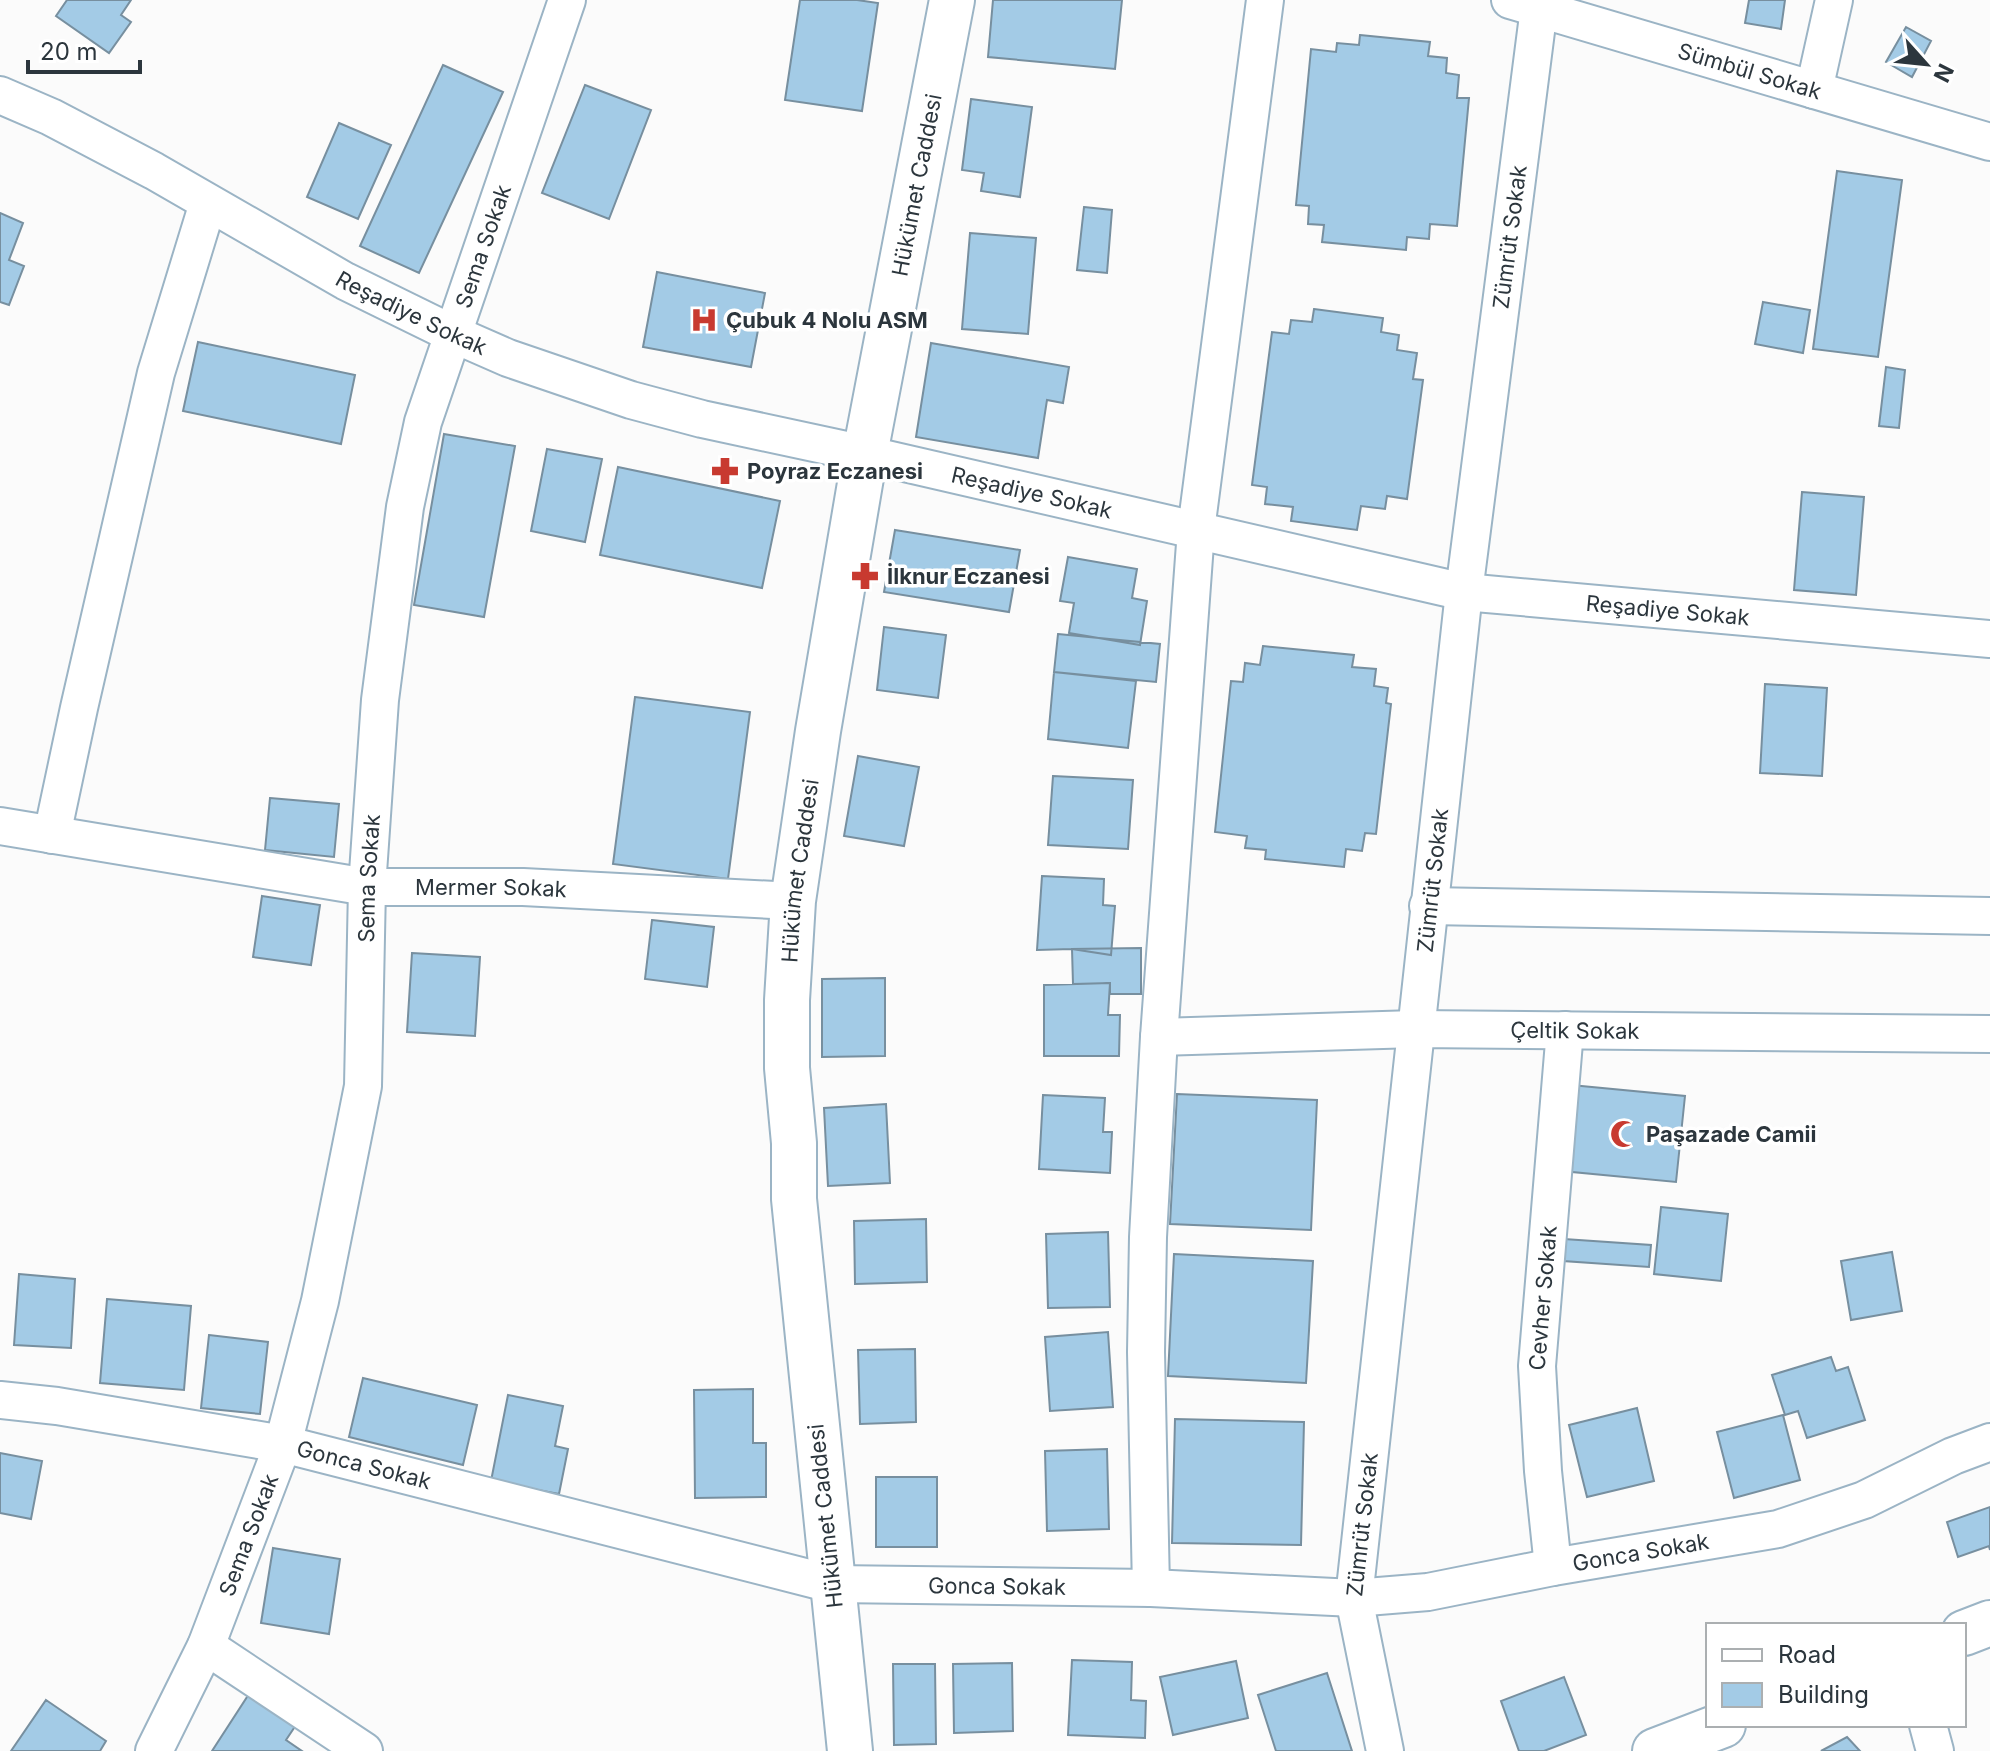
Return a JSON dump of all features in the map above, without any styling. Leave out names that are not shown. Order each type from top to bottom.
[{"type":"street","name":"Sema Sokak","points":[[154,1751],[206,1646],[283,1444],[320,1301],[363,1086],[367,887],[380,700],[405,507],[423,422],[451,333],[567,0]]},
{"type":"street","name":"Hükümet Caddesi","points":[[850,1751],[794,1199],[787,1000],[793,901],[818,731],[865,454],[952,0]]},
{"type":"street","points":[[1151,1588],[1146,1338],[1159,1037],[1196,530],[1265,0]]},
{"type":"street","points":[[1814,90],[1834,0]]},
{"type":"street","name":"Sümbül Sokak","points":[[1525,4],[1588,10],[1814,90],[1990,142]]},
{"type":"street","name":"Zümrüt Sokak","points":[[1385,1751],[1354,1598],[1525,4]]},
{"type":"street","name":"Reşadiye Sokak","points":[[0,95],[77,131],[345,281],[451,333],[508,358],[631,400],[702,419],[1464,592],[1990,639]]},
{"type":"street","points":[[52,835],[156,373],[208,203]]},
{"type":"street","name":"Mermer Sokak","points":[[0,826],[367,887],[523,887],[793,901]]},
{"type":"street","points":[[1428,906],[1990,916]]},
{"type":"street","name":"Çeltik Sokak","points":[[1159,1037],[1415,1029],[1990,1034]]},
{"type":"street","name":"Cevher Sokak","points":[[1553,1567],[1537,1366],[1565,1030]]},
{"type":"street","name":"Gonca Sokak","points":[[0,1400],[57,1406],[283,1444],[832,1584],[1151,1588],[1354,1598],[1428,1592],[1553,1567],[1778,1529],[1864,1500],[1953,1456],[1990,1442]]},
{"type":"street","points":[[1966,1632],[1990,1623]]},
{"type":"street","points":[[206,1646],[364,1751]]},
{"type":"street","points":[[1655,1751],[1718,1727]]},
{"type":"street","points":[[1929,1727],[1935,1751]]},
{"type":"building","points":[[67,0],[131,0],[121,15],[131,22],[109,53],[56,16]]},
{"type":"building","points":[[800,0],[878,3],[862,111],[785,100]]},
{"type":"building","points":[[993,0],[1122,0],[1115,69],[988,57]]},
{"type":"building","points":[[1749,0],[1785,0],[1781,29],[1745,23]]},
{"type":"building","points":[[1906,27],[1931,41],[1912,77],[1886,62]]},
{"type":"building","points":[[1360,35],[1430,42],[1428,56],[1447,58],[1446,73],[1459,75],[1457,98],[1469,98],[1457,226],[1430,224],[1429,239],[1407,237],[1406,250],[1322,242],[1324,225],[1308,224],[1309,206],[1296,205],[1311,49],[1336,52],[1337,43],[1359,45]]},
{"type":"building","points":[[443,65],[503,92],[419,273],[360,246]]},
{"type":"building","points":[[585,85],[651,110],[609,219],[542,193]]},
{"type":"building","points":[[971,99],[1032,107],[1020,197],[981,191],[984,173],[962,170]]},
{"type":"building","points":[[339,123],[391,145],[358,219],[307,197]]},
{"type":"building","points":[[1837,171],[1902,180],[1878,357],[1813,349]]},
{"type":"building","points":[[1084,207],[1112,210],[1107,273],[1077,270]]},
{"type":"building","points":[[0,213],[23,223],[9,260],[24,266],[9,305],[0,302]]},
{"type":"building","points":[[970,233],[1036,238],[1028,334],[962,329]]},
{"type":"building","name":"Çubuk 4 Nolu ASM","points":[[657,272],[765,293],[751,367],[643,347]]},
{"type":"building","points":[[1763,302],[1810,310],[1803,353],[1755,344]]},
{"type":"building","points":[[1314,309],[1383,318],[1381,332],[1399,335],[1397,350],[1417,353],[1413,379],[1423,380],[1407,499],[1387,496],[1385,509],[1361,506],[1357,530],[1291,521],[1293,507],[1265,504],[1267,487],[1252,485],[1272,332],[1289,334],[1291,320],[1312,322]]},
{"type":"building","points":[[198,342],[355,375],[341,444],[183,411]]},
{"type":"building","points":[[931,343],[1069,367],[1063,403],[1047,400],[1038,458],[916,437]]},
{"type":"building","points":[[1886,367],[1905,370],[1899,428],[1879,426]]},
{"type":"building","points":[[444,434],[515,446],[484,617],[414,605]]},
{"type":"building","points":[[547,449],[602,459],[585,542],[531,531]]},
{"type":"building","points":[[618,467],[780,501],[762,588],[600,555]]},
{"type":"building","points":[[1802,492],[1864,497],[1856,595],[1794,590]]},
{"type":"building","points":[[895,530],[1020,550],[1009,612],[884,592]]},
{"type":"building","points":[[1068,557],[1137,569],[1132,598],[1147,601],[1140,645],[1069,633],[1074,603],[1060,601]]},
{"type":"building","points":[[884,627],[946,635],[938,698],[877,690]]},
{"type":"building","points":[[1058,634],[1160,644],[1156,682],[1054,672]]},
{"type":"building","points":[[1263,646],[1354,655],[1352,667],[1376,669],[1374,686],[1388,688],[1386,703],[1391,704],[1376,834],[1365,833],[1362,851],[1346,849],[1344,867],[1265,859],[1266,850],[1245,848],[1247,836],[1215,832],[1231,681],[1243,682],[1245,663],[1260,665]]},
{"type":"building","points":[[1054,672],[1136,681],[1128,748],[1048,739]]},
{"type":"building","points":[[1765,684],[1827,688],[1822,776],[1760,773]]},
{"type":"building","points":[[635,697],[750,712],[728,879],[613,864]]},
{"type":"building","points":[[858,756],[919,767],[904,846],[844,836]]},
{"type":"building","points":[[1053,776],[1133,780],[1128,849],[1048,845]]},
{"type":"building","points":[[270,798],[339,804],[334,857],[265,850]]},
{"type":"building","points":[[1042,876],[1104,879],[1103,905],[1115,906],[1111,955],[1072,949],[1037,950]]},
{"type":"building","points":[[262,896],[320,905],[311,965],[253,957]]},
{"type":"building","points":[[652,920],[714,927],[707,987],[645,979]]},
{"type":"building","points":[[1141,948],[1141,994],[1110,994],[1110,983],[1073,984],[1072,949]]},
{"type":"building","points":[[412,953],[480,957],[475,1036],[407,1032]]},
{"type":"building","points":[[885,978],[885,1056],[822,1057],[822,979]]},
{"type":"building","points":[[1110,983],[1108,1015],[1120,1015],[1119,1056],[1044,1056],[1044,985]]},
{"type":"building","name":"Paşazade Camii","points":[[1571,1085],[1685,1096],[1676,1182],[1562,1171]]},
{"type":"building","points":[[1177,1094],[1317,1100],[1311,1230],[1170,1224]]},
{"type":"building","points":[[1043,1095],[1105,1098],[1103,1132],[1112,1132],[1110,1173],[1039,1169]]},
{"type":"building","points":[[886,1104],[890,1183],[828,1186],[824,1108]]},
{"type":"building","points":[[1661,1207],[1728,1214],[1721,1281],[1654,1274]]},
{"type":"building","points":[[926,1219],[927,1282],[855,1284],[854,1221]]},
{"type":"building","points":[[1108,1232],[1110,1307],[1048,1308],[1046,1234]]},
{"type":"building","points":[[1564,1239],[1651,1245],[1649,1267],[1563,1261]]},
{"type":"building","points":[[1892,1252],[1902,1311],[1851,1320],[1841,1261]]},
{"type":"building","points":[[1174,1254],[1313,1261],[1306,1383],[1168,1376]]},
{"type":"building","points":[[19,1274],[75,1279],[71,1348],[14,1345]]},
{"type":"building","points":[[107,1299],[191,1306],[184,1390],[100,1383]]},
{"type":"building","points":[[1108,1332],[1113,1407],[1050,1411],[1045,1337]]},
{"type":"building","points":[[209,1335],[268,1342],[260,1414],[201,1408]]},
{"type":"building","points":[[915,1349],[916,1422],[860,1424],[858,1350]]},
{"type":"building","points":[[1831,1357],[1836,1371],[1848,1367],[1865,1420],[1807,1438],[1798,1411],[1785,1415],[1772,1375]]},
{"type":"building","points":[[363,1378],[477,1405],[463,1465],[349,1437]]},
{"type":"building","points":[[753,1389],[753,1443],[766,1443],[766,1497],[695,1498],[694,1390]]},
{"type":"building","points":[[508,1395],[563,1406],[555,1446],[568,1449],[559,1494],[491,1481]]},
{"type":"building","points":[[1637,1408],[1654,1481],[1587,1497],[1569,1425]]},
{"type":"building","points":[[1783,1415],[1800,1480],[1734,1498],[1717,1432]]},
{"type":"building","points":[[1175,1419],[1304,1422],[1301,1545],[1172,1543]]},
{"type":"building","points":[[1107,1449],[1109,1529],[1047,1531],[1045,1451]]},
{"type":"building","points":[[0,1453],[42,1461],[31,1519],[0,1513]]},
{"type":"building","points":[[876,1477],[937,1477],[937,1547],[876,1547]]},
{"type":"building","points":[[1990,1507],[1990,1550],[1989,1546],[1958,1557],[1947,1522]]},
{"type":"building","points":[[273,1548],[340,1559],[329,1634],[261,1623]]},
{"type":"building","points":[[1072,1660],[1132,1662],[1131,1700],[1146,1701],[1145,1738],[1068,1735]]},
{"type":"building","points":[[1236,1661],[1248,1718],[1173,1735],[1160,1677]]},
{"type":"building","points":[[1012,1663],[1013,1731],[954,1733],[953,1664]]},
{"type":"building","points":[[893,1664],[935,1664],[936,1744],[894,1745]]},
{"type":"building","points":[[1327,1673],[1352,1751],[1276,1751],[1258,1695]]},
{"type":"building","points":[[1564,1677],[1586,1735],[1544,1751],[1519,1751],[1501,1701]]},
{"type":"building","points":[[249,1694],[296,1725],[286,1740],[302,1751],[212,1751]]},
{"type":"building","points":[[46,1700],[106,1741],[100,1751],[11,1751]]},
{"type":"building","points":[[1847,1737],[1860,1751],[1821,1751]]},
{"type":"place","name":"Çubuk 4 Nolu ASM","points":[[704,320]]},
{"type":"place","name":"Poyraz Eczanesi","points":[[725,471]]},
{"type":"place","name":"İlknur Eczanesi","points":[[865,576]]},
{"type":"place","name":"Paşazade Camii","points":[[1624,1134]]}]
